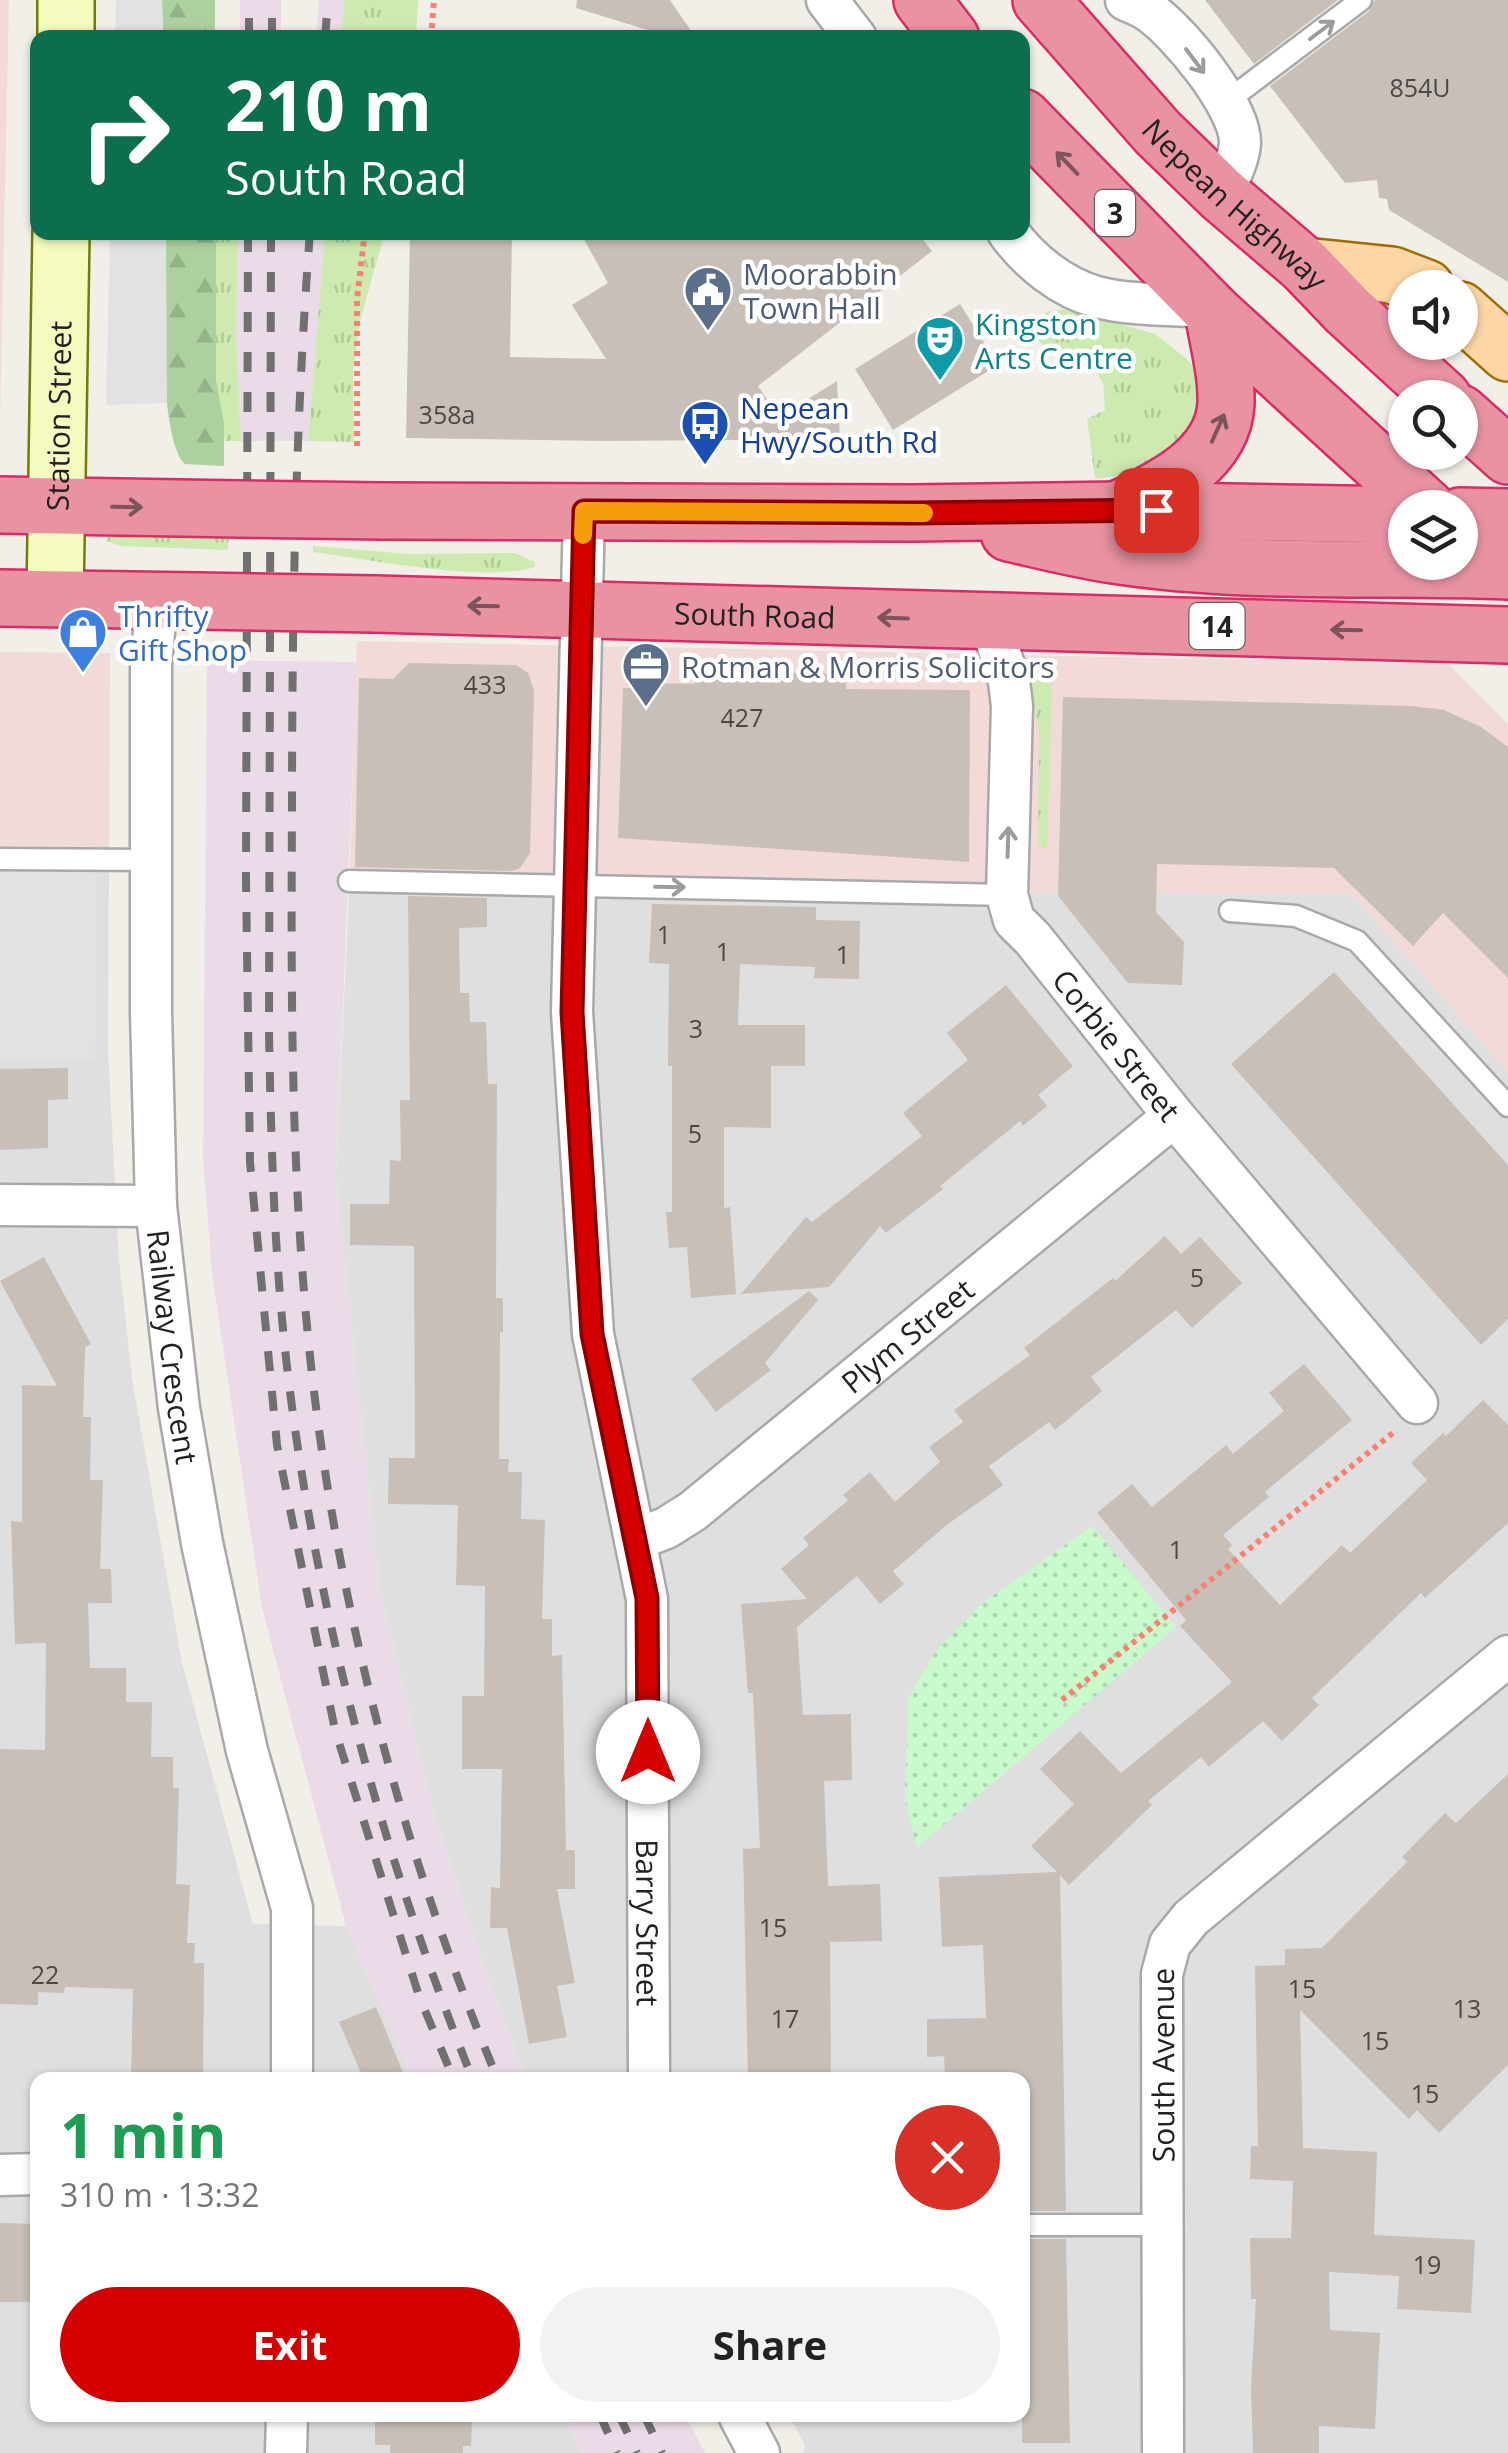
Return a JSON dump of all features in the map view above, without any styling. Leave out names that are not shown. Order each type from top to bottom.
[{"type":"highway","points":[[922,0],[945,30]]},
{"type":"highway","name":"Nepean Highway","points":[[1041,0],[1158,133],[1423,380]]},
{"type":"highway","name":"3","points":[[1030,125],[1211,310],[1407,490]]},
{"type":"highway","points":[[1118,510],[1182,475],[1203,455],[1222,424],[1226,396],[1211,310]]},
{"type":"highway","points":[[1478,429],[1508,456]]},
{"type":"highway","points":[[0,505],[382,512],[1118,510],[1388,515]]},
{"type":"highway","points":[[913,513],[1147,559],[1363,570],[1493,564]]},
{"type":"highway","points":[[1478,516],[1508,517]]},
{"type":"highway","name":"South Road","points":[[0,598],[581,608],[1508,635]]},
{"type":"highway","points":[[1444,632],[1477,646],[1508,670]]},
{"type":"main road","points":[[66,0],[66,30]]},
{"type":"main road","name":"Station Street","points":[[55,598],[61,240]]},
{"type":"main road","points":[[1305,266],[1388,275]]},
{"type":"main road","points":[[1478,326],[1508,353]]},
{"type":"street","points":[[827,0],[850,30]]},
{"type":"street","points":[[1126,0],[1148,11],[1176,36],[1226,102],[1237,124],[1240,142],[1222,195]]},
{"type":"street","points":[[1014,240],[1047,272],[1096,297],[1211,310]]},
{"type":"street","name":"Barry Street","points":[[584,511],[572,1012],[592,1334],[647,1598],[649,2072]]},
{"type":"street","name":"Railway Crescent","points":[[178,601],[151,664],[156,1206],[177,1389],[202,1543],[247,1751],[292,1908],[292,2072]]},
{"type":"street","name":"Corbie Street","points":[[990,621],[1009,680],[1012,706],[1007,895],[1014,920],[1416,1403]]},
{"type":"street","name":"Plym Street","points":[[635,1540],[666,1528],[693,1511],[1174,1116]]},
{"type":"street","points":[[0,1204],[156,1206]]},
{"type":"street","name":"South Avenue","points":[[1163,2453],[1162,1974],[1170,1944],[1190,1918],[1508,1656]]},
{"type":"street","points":[[0,2174],[30,2174]]},
{"type":"street","points":[[286,2453],[287,2422]]},
{"type":"street","points":[[744,2422],[759,2453]]},
{"type":"lane","points":[[1226,102],[1362,0]]},
{"type":"lane","points":[[0,858],[151,860]]},
{"type":"lane","points":[[349,881],[1007,895]]},
{"type":"lane","points":[[1230,912],[1296,916],[1357,940],[1505,1095]]},
{"type":"lane","points":[[1030,2224],[1162,2225]]},
{"type":"path","points":[[432,30],[434,0]]},
{"type":"path","points":[[358,446],[357,299],[365,240]]},
{"type":"path","points":[[1062,1700],[1390,1436],[1416,1403]]},
{"type":"shaded area","points":[[0,0],[9,0],[0,423]]},
{"type":"shaded area","points":[[116,0],[162,0],[163,30],[115,30]]},
{"type":"shaded area","points":[[240,0],[281,0],[281,30],[240,30]]},
{"type":"shaded area","points":[[319,0],[344,0],[342,30],[317,30]]},
{"type":"shaded area","points":[[110,240],[166,240],[167,403],[106,405]]},
{"type":"shaded area","points":[[238,240],[324,240],[308,441],[241,441],[236,334]]},
{"type":"shaded area","points":[[357,641],[1448,664],[1508,724],[1508,1072],[1352,894],[349,891]]},
{"type":"shaded area","points":[[0,652],[110,653],[109,868],[0,867]]},
{"type":"shaded area","points":[[207,660],[357,662],[336,1177],[380,1591],[435,1816],[489,1981],[524,2072],[410,2072],[346,1926],[262,1608],[212,1274],[203,1157]]},
{"type":"shaded area","points":[[0,867],[109,868],[108,1049],[119,1260],[132,1378],[182,1663],[253,1924],[346,1926],[410,2072],[30,2072],[30,2422],[566,2422],[582,2453],[0,2453]]},
{"type":"shaded area","points":[[0,867],[97,869],[95,1059],[0,1059]]},
{"type":"shaded area","points":[[349,891],[1352,894],[1508,1072],[1508,2453],[802,2453],[805,2446],[793,2422],[1030,2422],[1030,2072],[524,2072],[489,1981],[435,1816],[380,1591],[336,1177]]},
{"type":"shaded area","points":[[566,2422],[689,2422],[705,2453],[582,2453]]},
{"type":"green space","points":[[162,0],[215,0],[215,30],[163,30]]},
{"type":"green space","points":[[344,0],[418,0],[416,30],[342,30]]},
{"type":"green space","points":[[165,240],[216,240],[216,381],[224,423],[224,466],[185,464],[176,448],[164,355]]},
{"type":"green space","points":[[216,240],[238,240],[236,334],[241,441],[225,441],[216,381]]},
{"type":"green space","points":[[324,240],[383,240],[361,317],[353,370],[354,442],[308,441]]},
{"type":"green space","points":[[1070,309],[1155,334],[1197,371],[1201,411],[1180,447],[1133,473],[1095,479],[1087,419],[1105,410],[1103,383],[1090,362],[1047,347],[1036,334],[1048,311]]},
{"type":"green space","points":[[229,534],[228,550],[121,546],[107,541],[108,537]]},
{"type":"green space","points":[[313,546],[409,554],[515,553],[535,562],[535,567],[457,571],[313,552]]},
{"type":"green space","points":[[1029,681],[1052,681],[1047,849],[1038,845],[1039,732]]},
{"type":"green space","points":[[1092,1526],[1176,1627],[917,1848],[905,1799],[908,1699],[934,1653],[980,1605]]},
{"type":"building","points":[[577,0],[670,0],[691,30],[648,30],[576,8]]},
{"type":"building","points":[[1205,0],[1338,0],[1254,64]]},
{"type":"building","points":[[1375,0],[1508,0],[1508,282],[1389,210],[1387,199],[1379,198],[1377,180],[1345,183],[1270,86],[1369,11]]},
{"type":"building","name":"Moorabbin Town Hall","points":[[410,240],[512,240],[510,357],[606,359],[572,305],[608,283],[584,240],[923,240],[932,251],[758,386],[779,417],[837,381],[840,439],[406,438]]},
{"type":"building","points":[[960,304],[998,365],[893,430],[855,369]]},
{"type":"building","points":[[409,663],[516,665],[528,673],[534,691],[530,853],[520,868],[512,871],[355,867],[359,678],[393,679]]},
{"type":"building","points":[[693,671],[846,674],[846,689],[970,690],[969,862],[618,838],[623,688],[643,688],[643,683],[694,684]]},
{"type":"building","points":[[1063,697],[1412,706],[1444,710],[1481,727],[1508,747],[1508,978],[1443,913],[1413,946],[1334,868],[1157,864],[1156,912],[1184,942],[1182,985],[1128,983],[1058,896]]},
{"type":"building","points":[[408,896],[487,898],[487,927],[459,928],[460,993],[469,993],[470,1022],[486,1022],[488,1084],[497,1084],[496,1298],[503,1298],[499,1459],[509,1459],[508,1472],[522,1472],[521,1519],[545,1520],[542,1619],[552,1619],[552,1656],[562,1655],[566,1850],[575,1850],[575,1889],[557,1889],[575,1983],[557,1986],[567,2037],[529,2044],[507,1928],[490,1928],[491,1887],[500,1888],[502,1769],[462,1769],[462,1696],[484,1696],[485,1586],[456,1585],[458,1505],[388,1504],[389,1458],[415,1458],[414,1246],[350,1245],[350,1204],[389,1204],[390,1160],[401,1161],[400,1100],[410,1100]]},
{"type":"building","points":[[652,904],[816,907],[816,920],[860,921],[859,979],[814,978],[815,967],[740,964],[738,1025],[805,1025],[805,1066],[771,1066],[771,1128],[724,1127],[724,1208],[730,1207],[736,1294],[691,1298],[687,1247],[669,1248],[669,964],[649,963]]},
{"type":"building","points":[[1334,972],[1508,1165],[1508,1319],[1481,1345],[1231,1064]]},
{"type":"building","points":[[1006,985],[1073,1066],[1038,1095],[1047,1106],[1023,1126],[1020,1121],[886,1233],[880,1226],[829,1287],[741,1294],[806,1217],[812,1222],[922,1136],[903,1113],[968,1060],[947,1033]]},
{"type":"building","points":[[68,1068],[68,1099],[48,1100],[48,1148],[0,1150],[0,1069]]},
{"type":"building","points":[[1165,1236],[1181,1254],[1200,1237],[1242,1283],[1192,1328],[1176,1310],[1091,1377],[1102,1391],[1055,1430],[1049,1422],[989,1466],[1003,1485],[948,1524],[893,1571],[904,1584],[880,1604],[857,1576],[797,1627],[803,1715],[851,1714],[852,1780],[824,1781],[828,1886],[880,1884],[882,1941],[830,1942],[831,2072],[748,2072],[743,1849],[760,1848],[753,1693],[748,1693],[741,1604],[807,1599],[781,1569],[809,1545],[803,1538],[848,1500],[843,1495],[870,1472],[895,1502],[940,1462],[929,1447],[963,1422],[954,1410],[1030,1355],[1024,1348],[1113,1278],[1115,1281]]},
{"type":"building","points":[[44,1257],[91,1344],[85,1347],[83,1417],[91,1417],[90,1480],[103,1480],[100,1569],[111,1569],[112,1603],[88,1603],[90,1668],[126,1668],[126,1702],[152,1702],[151,1757],[173,1757],[173,1788],[179,1788],[176,1884],[190,1885],[187,1943],[195,1943],[194,1963],[204,1963],[203,2072],[131,2072],[133,1989],[65,1987],[64,1993],[38,1992],[38,2005],[0,2004],[0,1749],[45,1750],[46,1643],[15,1644],[11,1521],[22,1522],[22,1385],[57,1386],[0,1281]]},
{"type":"building","points":[[809,1291],[818,1300],[765,1363],[771,1370],[716,1412],[691,1379]]},
{"type":"building","points":[[1304,1364],[1352,1420],[1265,1492],[1269,1497],[1223,1535],[1232,1545],[1228,1549],[1280,1605],[1342,1545],[1350,1553],[1427,1480],[1411,1463],[1483,1400],[1508,1425],[1508,1523],[1425,1598],[1421,1593],[1312,1698],[1319,1705],[1282,1741],[1263,1721],[1209,1767],[1201,1757],[1148,1801],[1152,1805],[1069,1885],[1060,1875],[1066,2211],[1030,2211],[1030,2072],[945,2072],[944,2056],[927,2057],[927,2019],[986,2018],[983,1945],[942,1947],[939,1877],[1057,1872],[1031,1846],[1074,1804],[1040,1769],[1080,1731],[1121,1773],[1232,1682],[1180,1626],[1186,1620],[1097,1513],[1132,1484],[1152,1507],[1226,1445],[1233,1454],[1284,1411],[1269,1393]]},
{"type":"building","points":[[1508,1774],[1508,2065],[1439,2133],[1417,2110],[1409,2119],[1300,2010],[1303,2148],[1377,2152],[1374,2235],[1475,2240],[1471,2313],[1397,2309],[1399,2276],[1329,2272],[1330,2330],[1380,2333],[1375,2429],[1319,2426],[1319,2453],[1253,2453],[1251,2387],[1256,2299],[1251,2299],[1250,2238],[1291,2238],[1293,2181],[1250,2179],[1251,2146],[1258,2146],[1255,1966],[1285,1965],[1285,1949],[1322,1948],[1407,1862],[1402,1857],[1445,1813],[1456,1823]]},
{"type":"building","points":[[376,2007],[403,2072],[361,2072],[339,2022]]},
{"type":"building","points":[[0,2223],[30,2224],[30,2302],[0,2302]]},
{"type":"building","points":[[1030,2239],[1066,2239],[1070,2443],[1022,2443],[1022,2422],[1030,2422]]},
{"type":"building","points":[[375,2422],[472,2422],[471,2446],[463,2446],[463,2453],[390,2453],[390,2445],[375,2445]]},
{"type":"railway","points":[[249,0],[249,30]]},
{"type":"railway","points":[[272,0],[272,30]]},
{"type":"railway","points":[[326,30],[328,0]]},
{"type":"railway","points":[[248,240],[246,880],[250,1162],[277,1445],[335,1730],[419,1996],[451,2072]]},
{"type":"railway","points":[[271,240],[269,1033],[274,1196],[286,1358],[314,1543],[355,1725],[408,1905],[470,2072]]},
{"type":"railway","points":[[309,240],[298,451],[292,743],[293,1066],[306,1315],[332,1511],[373,1705],[429,1896],[495,2072]]},
{"type":"railway","points":[[603,2422],[617,2453]]},
{"type":"railway","points":[[622,2422],[637,2453]]},
{"type":"railway","points":[[647,2422],[662,2453]]},
{"type":"slow traffic","points":[[583,535],[584,511],[924,513]]},
{"type":"place","name":"Moorabbin Town Hall","points":[[708,332]]},
{"type":"place","name":"Kingston Arts Centre","points":[[940,382]]},
{"type":"place","name":"Nepean Hwy/South Rd","points":[[705,466]]},
{"type":"place","name":"Thrifty Gift Shop","points":[[83,674]]},
{"type":"place","name":"Rotman & Morris Solicitors","points":[[646,708]]},
{"type":"route","points":[[648,1752],[647,1598],[592,1334],[572,1012],[584,511],[1156,510]]}]
